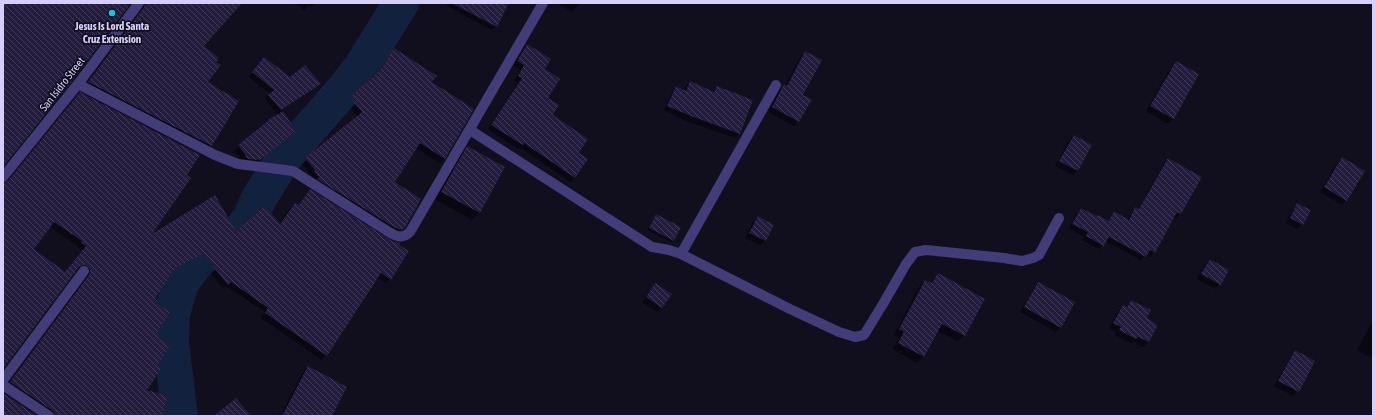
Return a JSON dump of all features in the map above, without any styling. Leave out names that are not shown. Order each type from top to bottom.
[{"type":"street","name":"San Isidro Street","points":[[3,177],[78,84],[139,3]]},
{"type":"street","points":[[78,84],[215,155],[238,164],[293,171],[389,232],[402,237],[407,236],[410,232],[543,3]]},
{"type":"street","points":[[681,254],[776,85]]},
{"type":"street","points":[[470,130],[652,247],[681,254],[790,309],[839,332],[855,337],[864,335],[906,264],[915,252],[926,250],[1022,261],[1033,258],[1039,254],[1060,218]]},
{"type":"street","points":[[3,380],[84,271]]},
{"type":"street","points":[[3,385],[49,416]]},
{"type":"building","points":[[3,3],[131,3],[73,80],[3,167]]},
{"type":"building","points":[[145,3],[242,3],[204,46],[219,58],[216,62],[221,65],[208,82],[239,101],[212,146],[88,82],[144,7]]},
{"type":"building","points":[[452,3],[509,3],[497,27]]},
{"type":"building","points":[[527,44],[551,59],[545,69],[560,79],[548,98],[559,105],[553,115],[588,139],[579,153],[588,159],[575,178],[524,143],[523,145],[491,125],[522,78],[518,76],[524,65],[517,61]]},
{"type":"building","points":[[394,48],[437,76],[432,82],[474,109],[445,159],[420,143],[395,182],[421,199],[405,228],[400,230],[317,179],[319,177],[314,171],[315,170],[305,158],[362,112],[350,97],[380,71]]},
{"type":"building","points":[[805,51],[822,60],[803,95],[812,99],[799,122],[772,107],[784,84],[787,86]]},
{"type":"building","points":[[264,57],[290,77],[305,65],[321,84],[281,110],[268,95],[274,90],[252,72]]},
{"type":"building","points":[[1176,61],[1199,74],[1174,119],[1150,106]]},
{"type":"building","points":[[690,81],[714,92],[717,86],[753,100],[740,134],[667,106],[676,86],[686,91]]},
{"type":"building","points":[[80,92],[200,155],[187,175],[191,178],[152,234],[215,195],[236,231],[265,206],[280,224],[295,203],[299,205],[310,189],[392,241],[400,243],[399,245],[409,251],[391,280],[381,273],[327,356],[265,313],[268,308],[231,282],[228,285],[203,254],[175,268],[155,299],[158,301],[156,303],[170,312],[157,333],[160,335],[158,338],[170,346],[157,366],[161,369],[147,390],[168,396],[162,416],[55,416],[53,411],[10,382],[89,275],[90,269],[85,265],[79,267],[3,369],[3,183],[8,181]],"holes":[[[54,222],[82,241],[81,243],[86,246],[65,272],[34,249]]]},
{"type":"building","points":[[283,111],[296,131],[260,160],[248,159],[238,145],[268,120]]},
{"type":"building","points":[[1074,135],[1092,145],[1078,171],[1059,161]]},
{"type":"building","points":[[467,146],[505,167],[480,213],[441,192]]},
{"type":"building","points":[[1342,157],[1365,171],[1347,201],[1324,187]]},
{"type":"building","points":[[1168,158],[1202,177],[1181,214],[1177,212],[1155,253],[1150,250],[1146,257],[1109,237],[1104,246],[1086,236],[1088,232],[1072,224],[1081,208],[1109,221],[1114,211],[1129,220],[1135,207],[1139,209]]},
{"type":"building","points":[[1297,203],[1311,210],[1303,225],[1290,218]]},
{"type":"building","points":[[656,214],[681,227],[674,241],[649,228]]},
{"type":"building","points":[[758,216],[774,225],[766,241],[749,233]]},
{"type":"building","points":[[1210,259],[1229,270],[1221,285],[1201,274]]},
{"type":"building","points":[[938,273],[985,299],[965,336],[942,324],[924,357],[898,343],[904,332],[899,329],[925,280],[932,283]]},
{"type":"building","points":[[1038,282],[1075,302],[1061,328],[1024,307]]},
{"type":"building","points":[[655,283],[672,294],[662,308],[646,297]]},
{"type":"building","points":[[1131,300],[1151,310],[1147,318],[1158,325],[1149,342],[1138,337],[1136,339],[1119,330],[1121,327],[1113,323],[1123,305],[1127,307]]},
{"type":"building","points":[[1295,350],[1315,361],[1299,392],[1278,381]]},
{"type":"building","points":[[308,366],[347,387],[332,416],[282,416]]},
{"type":"building","points":[[3,393],[37,416],[3,416]]},
{"type":"building","points":[[236,398],[251,416],[214,416]]},
{"type":"waterway","points":[[180,416],[171,343],[172,314],[181,283],[198,260],[240,232],[251,217],[258,200],[284,158],[345,88],[362,66],[401,3]]},
{"type":"place","name":"Jesus Is Lord Santa Cruz Extension","points":[[112,13]]}]
